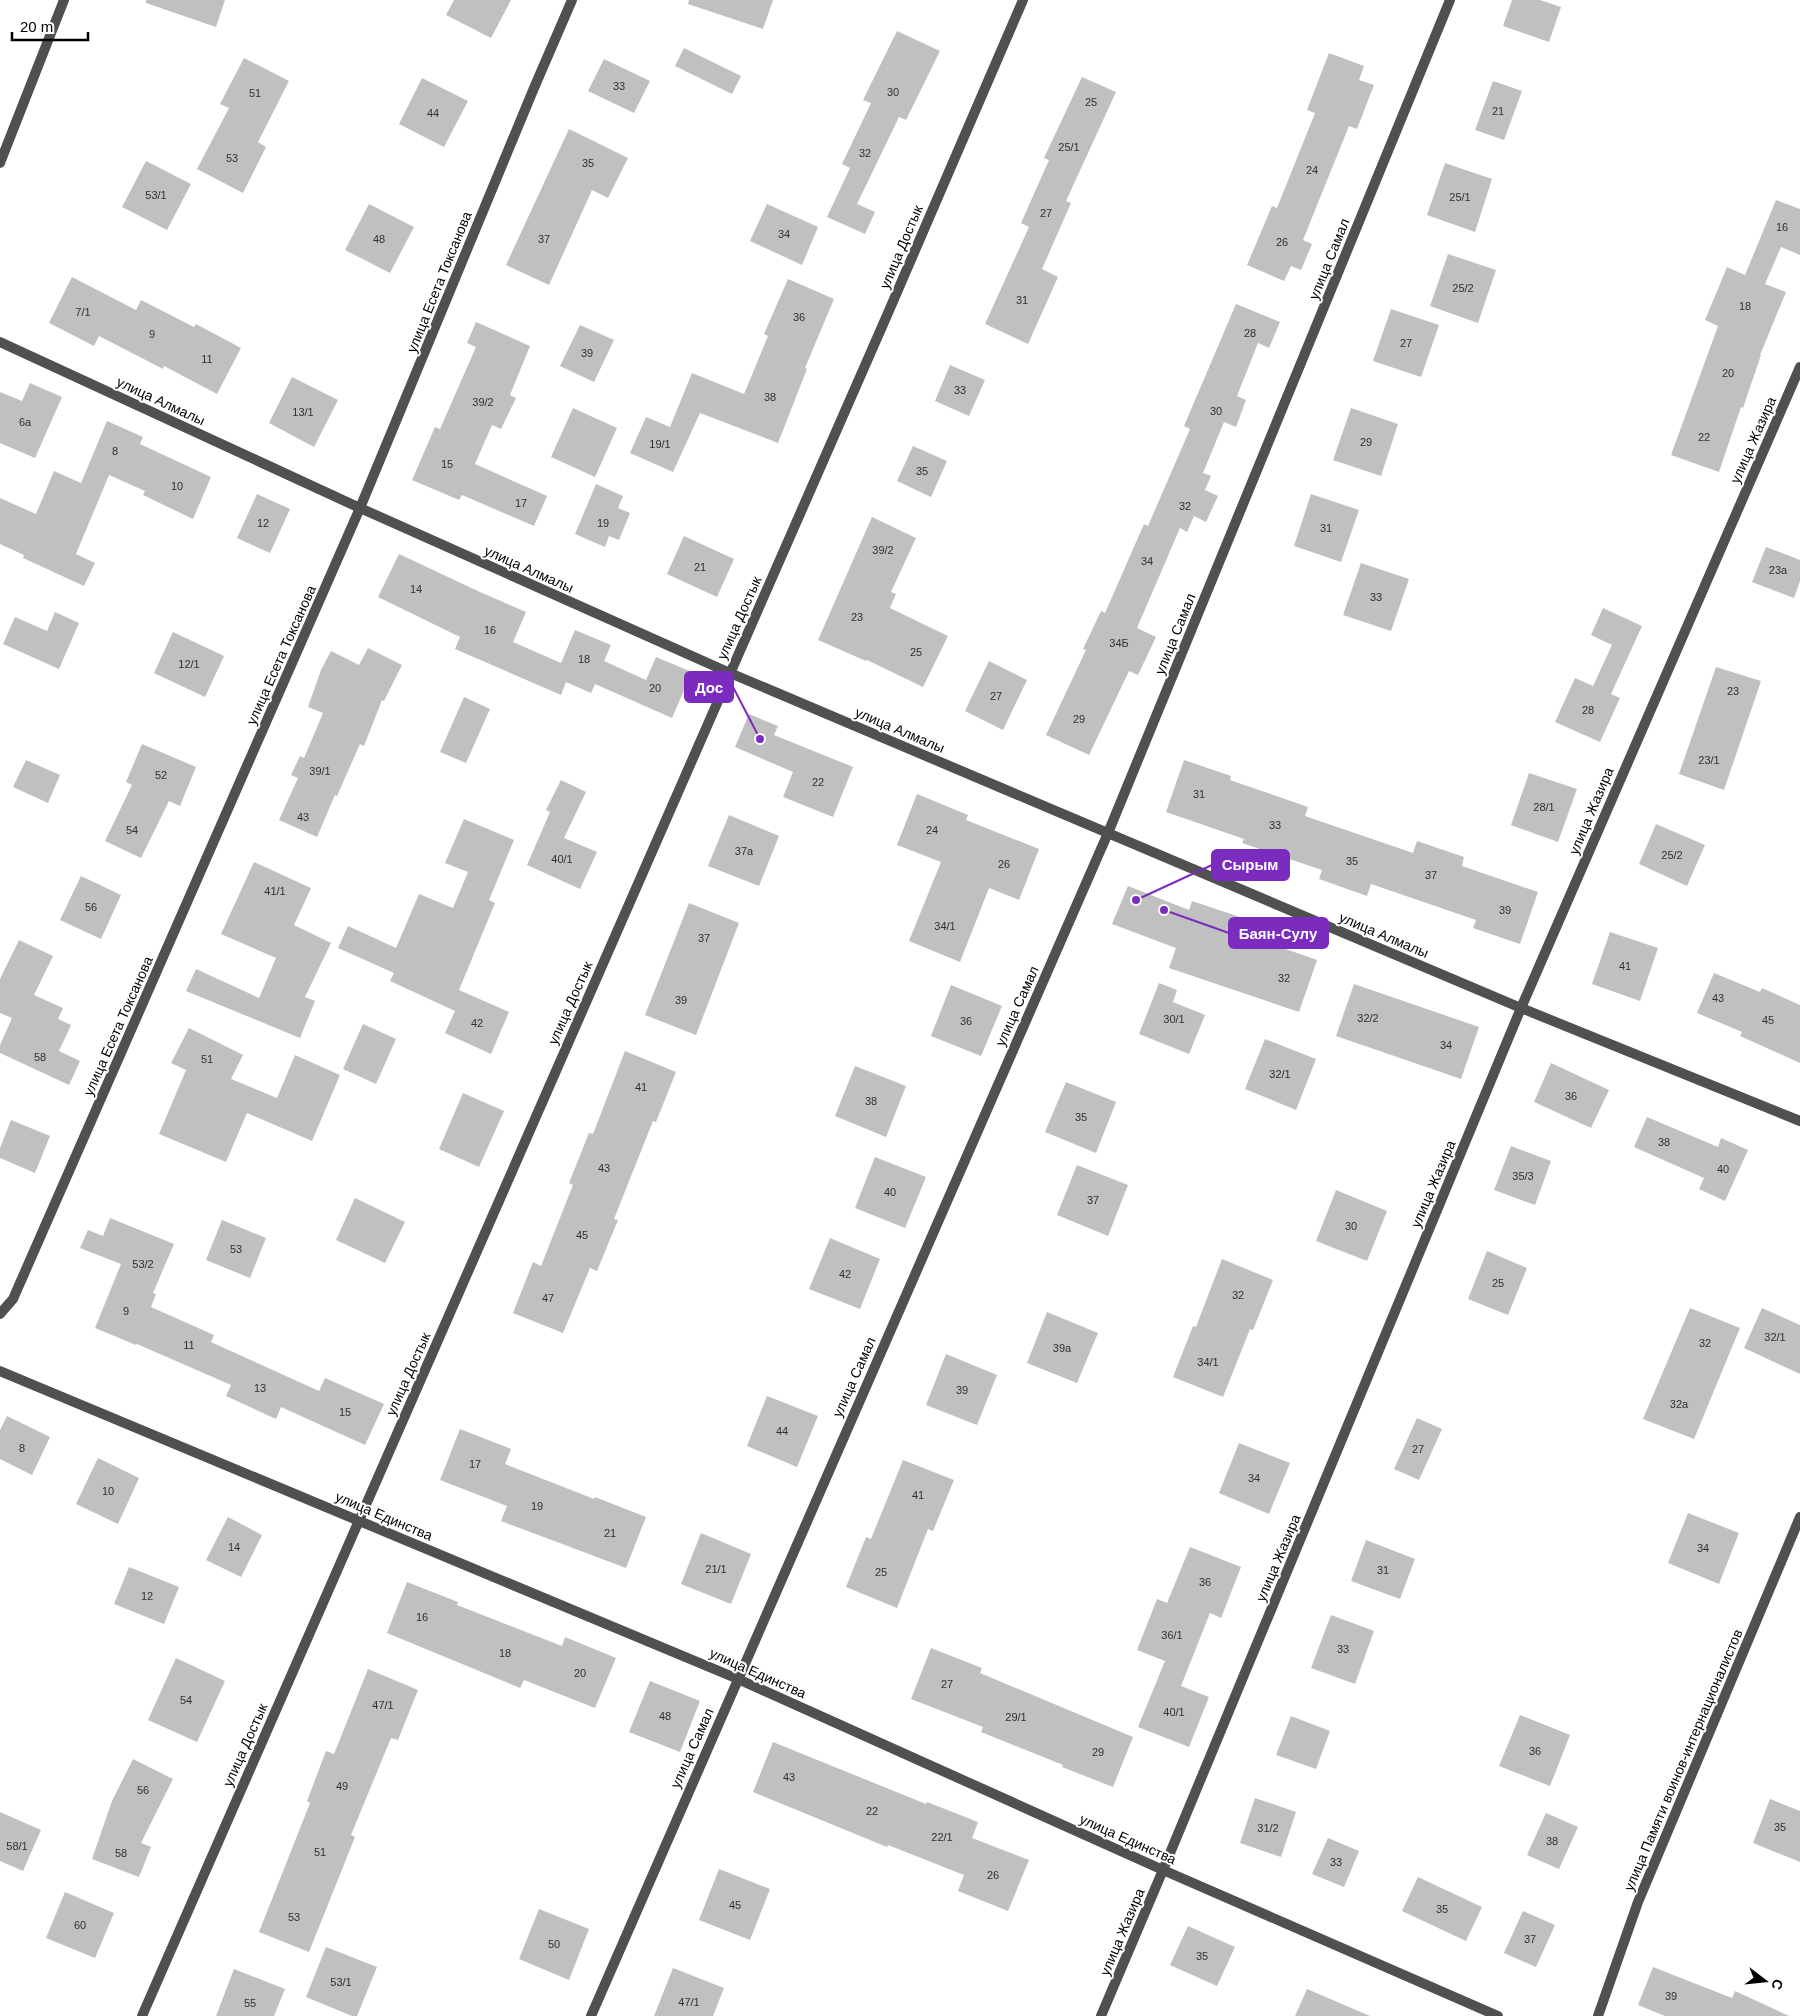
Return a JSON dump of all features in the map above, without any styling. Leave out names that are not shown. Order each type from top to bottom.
[{"type":"street","points":[[0,163],[64,0]]},
{"type":"street","name":"улица Есета Токсанова","points":[[0,1314],[13,1298],[360,508],[572,0]]},
{"type":"street","name":"улица Достык","points":[[142,2016],[1023,0]]},
{"type":"street","name":"улица Самал","points":[[591,2016],[1108,833],[1450,0]]},
{"type":"street","name":"улица Алмалы","points":[[0,342],[360,508],[730,673],[1521,1008],[1800,1121]]},
{"type":"street","name":"улица Жазира","points":[[1101,2016],[1164,1870],[1521,1008],[1800,367]]},
{"type":"street","name":"улица Единства","points":[[0,1371],[738,1679],[1164,1870],[1498,2016]]},
{"type":"street","name":"улица Памяти воинов-интернационалистов","points":[[1598,2016],[1638,1902],[1800,1517]]},
{"type":"building","points":[[146,0],[225,0],[216,27],[146,3]]},
{"type":"building","points":[[454,0],[511,0],[491,38],[446,15]]},
{"type":"building","points":[[689,0],[773,0],[763,29],[688,4]]},
{"type":"building","points":[[1512,0],[1540,0],[1561,7],[1549,42],[1503,26]]},
{"type":"building","points":[[897,31],[940,51],[906,120],[899,117],[857,204],[875,212],[865,234],[827,217],[850,168],[842,164],[871,103],[863,100]]},
{"type":"building","points":[[684,48],[741,76],[732,94],[675,66]]},
{"type":"building","points":[[1329,53],[1364,66],[1359,80],[1374,85],[1357,129],[1349,126],[1303,240],[1312,244],[1301,270],[1291,266],[1284,281],[1247,265],[1272,206],[1277,208],[1315,113],[1307,110]]},
{"type":"building","points":[[244,58],[289,81],[258,142],[266,147],[243,193],[197,169],[229,108],[220,104]]},
{"type":"building","points":[[604,59],[650,81],[634,113],[588,91]]},
{"type":"building","points":[[1082,77],[1116,92],[1066,201],[1071,203],[1042,269],[1058,277],[1028,344],[985,324],[1029,227],[1021,223],[1049,160],[1044,158]]},
{"type":"building","points":[[422,78],[468,101],[444,147],[399,124]]},
{"type":"building","points":[[1493,81],[1522,91],[1504,140],[1475,130]]},
{"type":"building","points":[[569,129],[628,158],[608,198],[592,190],[549,285],[506,265]]},
{"type":"building","points":[[146,161],[191,184],[167,230],[122,207]]},
{"type":"building","points":[[1445,163],[1492,179],[1475,232],[1427,215]]},
{"type":"building","points":[[1776,200],[1800,209],[1800,255],[1781,247],[1765,284],[1786,292],[1760,355],[1719,472],[1671,455],[1718,326],[1705,320],[1727,267],[1745,275]]},
{"type":"building","points":[[369,204],[414,227],[390,273],[345,250]]},
{"type":"building","points":[[767,204],[818,227],[802,265],[750,241]]},
{"type":"building","points":[[1448,254],[1496,270],[1478,323],[1430,306]]},
{"type":"building","points":[[72,277],[136,310],[141,300],[194,327],[196,324],[241,348],[217,394],[164,366],[163,369],[99,336],[94,346],[49,323]]},
{"type":"building","points":[[788,279],[834,299],[805,368],[807,369],[778,443],[700,413],[673,472],[630,453],[646,417],[670,427],[692,373],[744,394],[768,336],[764,334]]},
{"type":"building","points":[[1236,304],[1280,322],[1269,348],[1258,343],[1237,396],[1246,400],[1236,427],[1224,422],[1203,473],[1211,476],[1205,490],[1218,496],[1206,522],[1194,516],[1187,532],[1180,528],[1137,628],[1156,637],[1138,675],[1129,671],[1089,755],[1046,735],[1086,650],[1083,649],[1101,611],[1105,613],[1144,524],[1148,526],[1190,429],[1184,426]]},
{"type":"building","points":[[1391,309],[1439,325],[1421,377],[1373,361]]},
{"type":"building","points":[[476,322],[530,346],[510,395],[516,398],[501,429],[492,425],[475,464],[547,496],[534,526],[462,495],[459,500],[412,480],[435,427],[440,429],[476,347],[467,343]]},
{"type":"building","points":[[580,325],[614,340],[594,382],[560,366]]},
{"type":"building","points":[[950,365],[985,380],[969,416],[935,401]]},
{"type":"building","points":[[292,377],[338,400],[314,447],[269,423]]},
{"type":"building","points":[[30,383],[62,397],[35,458],[0,443],[0,392],[22,401]]},
{"type":"building","points":[[573,408],[617,428],[595,477],[551,457]]},
{"type":"building","points":[[1351,408],[1398,424],[1381,476],[1333,460]]},
{"type":"building","points":[[107,421],[143,437],[140,444],[211,477],[193,519],[143,495],[145,491],[109,475],[76,554],[95,563],[84,586],[23,558],[24,555],[0,544],[0,498],[36,514],[54,471],[81,483]]},
{"type":"building","points":[[913,446],[947,461],[931,497],[897,481]]},
{"type":"building","points":[[596,484],[623,496],[618,508],[630,513],[619,540],[609,536],[605,547],[575,534]]},
{"type":"building","points":[[257,494],[290,509],[270,553],[237,538]]},
{"type":"building","points":[[1311,494],[1359,510],[1341,562],[1294,546]]},
{"type":"building","points":[[872,517],[916,538],[891,592],[896,594],[890,608],[948,636],[923,687],[867,660],[818,640]]},
{"type":"building","points":[[684,536],[734,559],[717,597],[667,574]]},
{"type":"building","points":[[1766,547],[1800,560],[1800,581],[1794,598],[1752,582]]},
{"type":"building","points":[[399,554],[526,612],[513,642],[561,663],[575,630],[611,645],[604,661],[646,680],[656,657],[692,672],[672,718],[595,684],[591,693],[566,682],[561,695],[455,649],[460,637],[378,597]]},
{"type":"building","points":[[1361,563],[1409,579],[1391,631],[1343,615]]},
{"type":"building","points":[[1603,608],[1642,626],[1611,694],[1620,698],[1600,742],[1555,722],[1575,678],[1593,686],[1612,645],[1591,635]]},
{"type":"building","points":[[55,612],[79,623],[59,669],[3,644],[15,617],[47,631]]},
{"type":"building","points":[[173,632],[224,656],[205,697],[154,673]]},
{"type":"building","points":[[368,648],[402,665],[384,701],[382,700],[364,746],[360,744],[317,837],[279,820],[298,778],[291,775],[300,756],[304,758],[323,713],[308,707],[321,670],[331,651],[359,665]]},
{"type":"building","points":[[989,661],[1027,680],[1003,730],[965,711]]},
{"type":"building","points":[[1716,667],[1761,681],[1724,790],[1679,774]]},
{"type":"building","points":[[464,697],[490,709],[466,763],[440,752]]},
{"type":"building","points":[[749,714],[778,726],[774,735],[853,767],[833,817],[783,797],[793,772],[735,747]]},
{"type":"building","points":[[142,744],[196,767],[180,806],[169,801],[141,858],[105,841],[132,785],[126,782]]},
{"type":"building","points":[[26,760],[60,775],[48,803],[13,787]]},
{"type":"building","points":[[1184,760],[1231,776],[1230,780],[1308,807],[1305,816],[1413,853],[1417,841],[1464,857],[1462,866],[1538,892],[1520,944],[1473,928],[1476,920],[1371,884],[1367,896],[1319,879],[1322,870],[1242,843],[1244,839],[1166,812]]},
{"type":"building","points":[[1529,773],[1577,789],[1558,842],[1511,825]]},
{"type":"building","points":[[561,780],[586,792],[564,838],[597,852],[580,889],[527,865],[550,812],[546,810]]},
{"type":"building","points":[[917,794],[968,815],[966,820],[1039,849],[1019,900],[989,888],[960,962],[909,941],[941,862],[897,845]]},
{"type":"building","points":[[729,815],[779,836],[759,886],[708,866]]},
{"type":"building","points":[[464,819],[514,840],[489,900],[495,903],[459,990],[509,1012],[491,1054],[445,1033],[455,1011],[390,981],[394,973],[338,948],[348,926],[396,948],[419,894],[453,908],[468,872],[445,863]]},
{"type":"building","points":[[1656,824],[1705,845],[1687,886],[1639,864]]},
{"type":"building","points":[[254,862],[311,888],[294,925],[331,943],[305,997],[315,1001],[300,1038],[186,991],[196,969],[259,998],[276,958],[221,934]]},
{"type":"building","points":[[81,876],[121,895],[101,939],[60,920]]},
{"type":"building","points":[[1128,886],[1189,910],[1192,901],[1240,917],[1235,931],[1317,960],[1299,1012],[1169,968],[1176,948],[1112,924]]},
{"type":"building","points":[[689,903],[739,923],[696,1035],[645,1015]]},
{"type":"building","points":[[1610,932],[1658,948],[1640,1001],[1592,984]]},
{"type":"building","points":[[19,940],[53,956],[34,995],[63,1008],[58,1019],[71,1025],[59,1051],[80,1061],[69,1085],[0,1053],[0,1045],[12,1018],[0,1013],[0,979]]},
{"type":"building","points":[[1714,973],[1760,992],[1762,988],[1800,1005],[1800,1063],[1740,1036],[1742,1032],[1697,1013]]},
{"type":"building","points":[[1159,983],[1177,990],[1173,1002],[1205,1015],[1189,1054],[1139,1034]]},
{"type":"building","points":[[1354,984],[1479,1027],[1461,1079],[1336,1036]]},
{"type":"building","points":[[951,985],[1002,1006],[981,1056],[931,1036]]},
{"type":"building","points":[[363,1024],[396,1039],[376,1084],[343,1069]]},
{"type":"building","points":[[189,1028],[243,1055],[231,1079],[277,1098],[295,1055],[340,1075],[312,1141],[247,1113],[226,1162],[159,1134],[186,1070],[171,1063]]},
{"type":"building","points":[[1265,1039],[1316,1059],[1296,1110],[1245,1089]]},
{"type":"building","points":[[625,1051],[676,1072],[656,1122],[653,1121],[614,1219],[618,1220],[597,1271],[590,1268],[563,1333],[513,1313],[533,1262],[541,1266],[573,1185],[569,1183],[589,1133],[593,1134]]},
{"type":"building","points":[[1551,1063],[1609,1090],[1591,1128],[1534,1102]]},
{"type":"building","points":[[855,1066],[906,1086],[886,1137],[835,1116]]},
{"type":"building","points":[[1066,1082],[1116,1102],[1096,1153],[1045,1132]]},
{"type":"building","points":[[463,1093],[504,1111],[479,1167],[439,1149]]},
{"type":"building","points":[[1647,1117],[1718,1147],[1721,1138],[1748,1150],[1725,1201],[1699,1189],[1704,1178],[1634,1147]]},
{"type":"building","points":[[11,1120],[50,1136],[35,1173],[0,1158],[0,1148]]},
{"type":"building","points":[[1511,1146],[1551,1161],[1535,1205],[1494,1190]]},
{"type":"building","points":[[875,1157],[926,1177],[905,1228],[855,1208]]},
{"type":"building","points":[[1077,1165],[1128,1185],[1108,1236],[1057,1215]]},
{"type":"building","points":[[1336,1190],[1387,1211],[1367,1261],[1316,1241]]},
{"type":"building","points":[[355,1198],[405,1222],[385,1263],[336,1240]]},
{"type":"building","points":[[110,1218],[174,1244],[153,1293],[156,1294],[151,1307],[214,1335],[211,1342],[319,1391],[325,1378],[384,1404],[365,1445],[281,1407],[276,1419],[226,1396],[231,1385],[95,1328],[121,1264],[80,1248],[88,1230],[103,1236]]},
{"type":"building","points":[[222,1220],[266,1238],[250,1278],[206,1260]]},
{"type":"building","points":[[830,1238],[880,1259],[860,1309],[809,1289]]},
{"type":"building","points":[[1487,1251],[1527,1268],[1508,1315],[1468,1299]]},
{"type":"building","points":[[1222,1259],[1273,1280],[1253,1330],[1250,1329],[1223,1397],[1173,1377],[1193,1326],[1196,1327]]},
{"type":"building","points":[[1690,1308],[1740,1328],[1694,1439],[1643,1419]]},
{"type":"building","points":[[1762,1308],[1800,1325],[1800,1374],[1744,1348]]},
{"type":"building","points":[[1047,1312],[1098,1333],[1077,1383],[1027,1363]]},
{"type":"building","points":[[946,1354],[997,1375],[977,1425],[926,1405]]},
{"type":"building","points":[[767,1396],[818,1416],[797,1467],[747,1446]]},
{"type":"building","points":[[7,1416],[50,1437],[32,1475],[0,1459],[0,1430]]},
{"type":"building","points":[[1417,1418],[1442,1429],[1419,1480],[1394,1469]]},
{"type":"building","points":[[460,1429],[511,1449],[505,1464],[646,1517],[626,1568],[501,1521],[507,1506],[440,1480]]},
{"type":"building","points":[[1239,1443],[1290,1463],[1269,1514],[1219,1493]]},
{"type":"building","points":[[98,1458],[139,1478],[118,1524],[76,1504]]},
{"type":"building","points":[[903,1460],[954,1480],[933,1531],[928,1529],[897,1608],[846,1587],[866,1537],[871,1539]]},
{"type":"building","points":[[1688,1513],[1739,1533],[1719,1584],[1668,1563]]},
{"type":"building","points":[[228,1517],[262,1535],[241,1577],[206,1560]]},
{"type":"building","points":[[701,1533],[751,1554],[731,1604],[681,1584]]},
{"type":"building","points":[[1366,1540],[1415,1559],[1400,1599],[1351,1581]]},
{"type":"building","points":[[1190,1547],[1241,1567],[1221,1618],[1210,1613],[1181,1686],[1209,1697],[1189,1747],[1138,1727],[1165,1661],[1137,1650],[1157,1599],[1167,1603]]},
{"type":"building","points":[[129,1567],[179,1587],[164,1624],[114,1604]]},
{"type":"building","points":[[407,1582],[458,1602],[457,1605],[562,1646],[565,1637],[616,1658],[595,1708],[524,1680],[520,1688],[387,1633]]},
{"type":"building","points":[[1331,1615],[1374,1631],[1355,1684],[1311,1668]]},
{"type":"building","points":[[931,1648],[982,1668],[980,1673],[1133,1737],[1113,1787],[981,1732],[983,1727],[911,1699]]},
{"type":"building","points":[[176,1658],[225,1681],[197,1742],[148,1720]]},
{"type":"building","points":[[368,1669],[418,1690],[398,1740],[391,1738],[351,1835],[355,1837],[309,1952],[259,1932],[310,1803],[307,1801],[326,1751],[334,1754]]},
{"type":"building","points":[[650,1681],[700,1701],[680,1752],[629,1732]]},
{"type":"building","points":[[1520,1715],[1570,1735],[1550,1786],[1499,1766]]},
{"type":"building","points":[[1291,1716],[1330,1731],[1316,1769],[1276,1755]]},
{"type":"building","points":[[773,1742],[926,1804],[927,1802],[978,1822],[972,1838],[1029,1860],[1008,1911],[958,1891],[964,1875],[888,1845],[887,1847],[753,1792]]},
{"type":"building","points":[[133,1759],[173,1779],[141,1843],[151,1847],[139,1877],[92,1859],[112,1801]]},
{"type":"building","points":[[1255,1798],[1296,1812],[1281,1857],[1240,1843]]},
{"type":"building","points":[[1770,1799],[1800,1811],[1800,1862],[1753,1843]]},
{"type":"building","points":[[0,1812],[41,1830],[23,1871],[0,1861]]},
{"type":"building","points":[[1546,1813],[1578,1827],[1559,1869],[1527,1855]]},
{"type":"building","points":[[1328,1838],[1359,1851],[1344,1887],[1312,1874]]},
{"type":"building","points":[[719,1869],[770,1889],[750,1940],[699,1920]]},
{"type":"building","points":[[1418,1877],[1482,1907],[1466,1941],[1402,1911]]},
{"type":"building","points":[[65,1892],[114,1913],[95,1958],[46,1938]]},
{"type":"building","points":[[539,1909],[589,1929],[569,1980],[519,1959]]},
{"type":"building","points":[[1523,1911],[1555,1925],[1536,1967],[1504,1953]]},
{"type":"building","points":[[1188,1926],[1235,1947],[1217,1986],[1170,1965]]},
{"type":"building","points":[[326,1947],[377,1967],[357,2016],[352,2016],[306,1997]]},
{"type":"building","points":[[1653,1967],[1732,1998],[1735,1991],[1789,2016],[1665,2016],[1638,2005]]},
{"type":"building","points":[[673,1968],[724,1988],[713,2016],[654,2016]]},
{"type":"building","points":[[234,1969],[285,1989],[274,2016],[216,2016]]},
{"type":"building","points":[[1307,1989],[1370,2016],[1295,2016]]},
{"type":"place","name":"Дос","points":[[760,739]]},
{"type":"place","name":"Сырым","points":[[1136,900]]},
{"type":"place","name":"Баян-Сулу","points":[[1164,910]]}]
